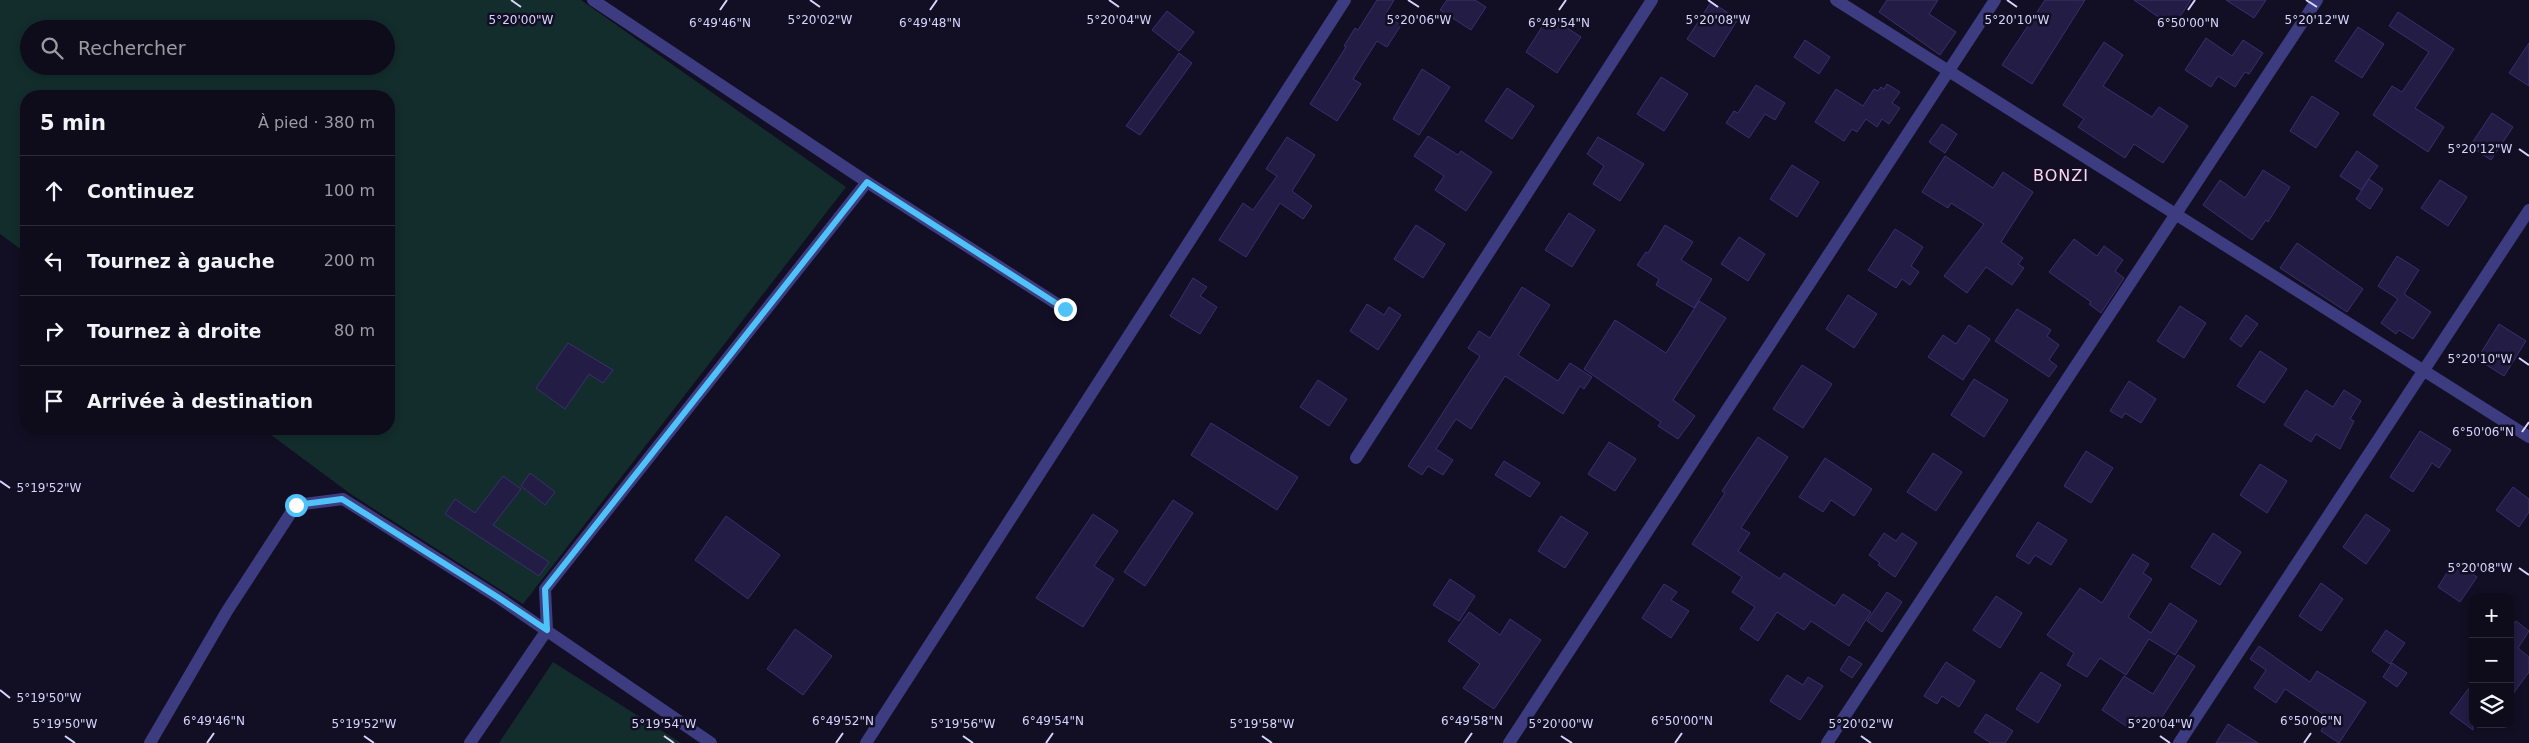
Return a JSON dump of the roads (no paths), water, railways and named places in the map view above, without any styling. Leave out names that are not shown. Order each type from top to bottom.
[{"type":"street","points":[[594,0],[867,182],[1065,309]]},
{"type":"street","points":[[866,743],[1345,0]]},
{"type":"street","points":[[1356,458],[1652,0]]},
{"type":"street","points":[[1836,0],[2529,437]]},
{"type":"street","points":[[1509,743],[1995,0]]},
{"type":"street","points":[[1826,743],[2317,0]]},
{"type":"street","points":[[470,743],[547,630],[545,589],[867,182]]},
{"type":"street","points":[[2179,743],[2529,210]]},
{"type":"street","points":[[150,743],[227,612],[296,505],[342,499],[499,598],[710,743]]},
{"type":"district","name":"BONZI","points":[[2061,175]]}]
